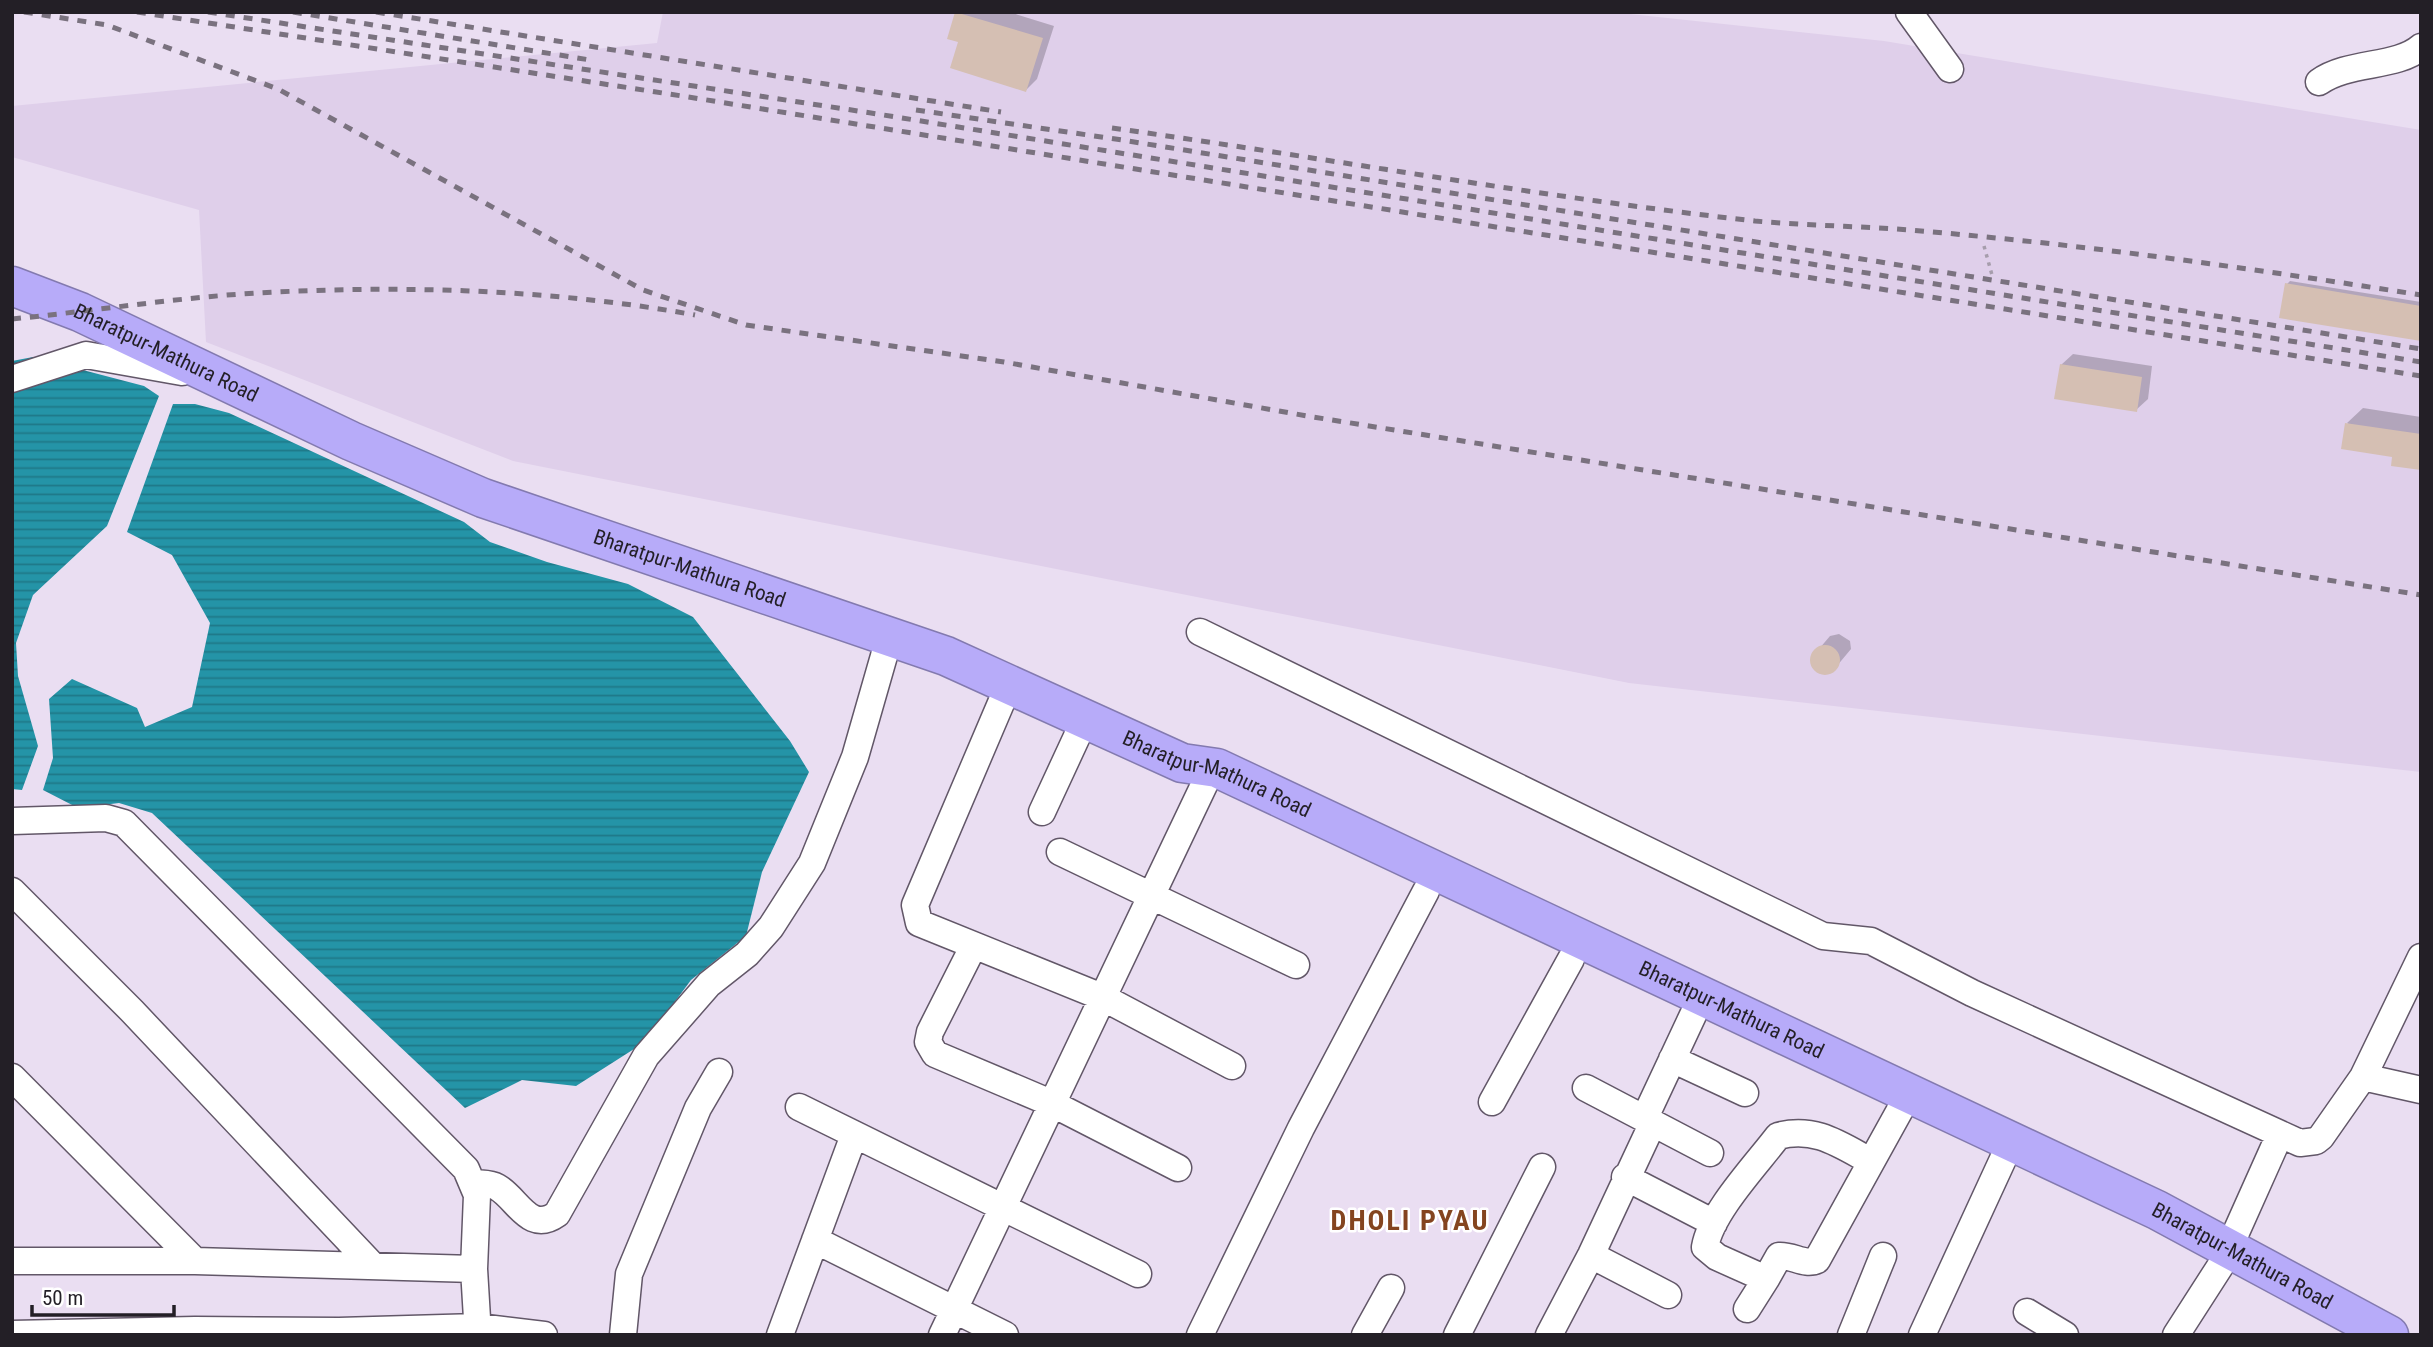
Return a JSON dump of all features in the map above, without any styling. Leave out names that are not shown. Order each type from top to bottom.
[{"type":"highway","name":"Bharatpur-Mathura Road","points":[[12,286],[80,312],[351,441],[484,498],[890,635],[1010,682],[1086,717],[1426,891],[1693,1015],[1857,1079],[1900,1110],[2152,1219]]},
{"type":"highway","name":"Bharatpur-Mathura Road","points":[[1194,773],[1217,768],[2389,1335]]},
{"type":"highway","name":"Bharatpur-Mathura Road","points":[[2225,1256],[2349,1335]]},
{"type":"street","points":[[1909,12],[1950,69]]},
{"type":"street","points":[[2319,82],[2331,74],[2402,56],[2421,47]]},
{"type":"street","points":[[12,379],[86,355],[222,379]]},
{"type":"street","points":[[1199,632],[1811,931],[1839,939],[1871,941],[1972,993],[2300,1143],[2316,1141],[2363,1077],[2421,957]]},
{"type":"street","points":[[474,1183],[495,1186],[534,1219],[548,1221],[557,1214],[646,1056],[709,984],[747,954],[771,927],[812,863],[855,757],[890,635]]},
{"type":"street","points":[[1010,682],[915,905],[919,923],[1101,997],[1232,1066]]},
{"type":"street","points":[[1042,812],[1086,717]]},
{"type":"street","points":[[942,1335],[1149,897],[1194,773]]},
{"type":"street","points":[[12,821],[91,818],[117,819],[124,823],[466,1169],[474,1183],[477,1207],[474,1269],[478,1331]]},
{"type":"street","points":[[1060,852],[1149,897],[1296,965]]},
{"type":"street","points":[[12,891],[132,1011],[373,1266]]},
{"type":"street","points":[[1200,1335],[1301,1128],[1426,891]]},
{"type":"street","points":[[973,947],[928,1042],[936,1054],[1051,1103],[1178,1168]]},
{"type":"street","points":[[1492,1102],[1571,959]]},
{"type":"street","points":[[1549,1335],[1591,1255],[1625,1177],[1649,1131],[1648,1111],[1693,1015]]},
{"type":"street","points":[[1672,1059],[1745,1094]]},
{"type":"street","points":[[623,1335],[629,1274],[698,1108],[719,1072]]},
{"type":"street","points":[[12,1077],[195,1261]]},
{"type":"street","points":[[2363,1077],[2421,1090]]},
{"type":"street","points":[[1586,1088],[1710,1153]]},
{"type":"street","points":[[799,1107],[1001,1209],[1138,1274]]},
{"type":"street","points":[[1747,1309],[1779,1256],[1793,1256],[1807,1262],[1817,1260],[1900,1110]]},
{"type":"street","points":[[1766,1279],[1709,1252],[1705,1247],[1714,1223],[1778,1136],[1793,1132],[1820,1134],[1870,1161]]},
{"type":"street","points":[[2188,1331],[2280,1134]]},
{"type":"street","points":[[780,1335],[854,1135]]},
{"type":"street","points":[[1922,1335],[2004,1157]]},
{"type":"street","points":[[1457,1335],[1542,1167]]},
{"type":"street","points":[[1625,1177],[1714,1223]]},
{"type":"street","points":[[815,1240],[1004,1335]]},
{"type":"street","points":[[1591,1255],[1668,1295]]},
{"type":"street","points":[[1851,1335],[1883,1256]]},
{"type":"street","points":[[14,1259],[474,1269]]},
{"type":"street","points":[[1365,1335],[1391,1288]]},
{"type":"street","points":[[2027,1312],[2065,1335]]},
{"type":"street","points":[[12,1334],[195,1330],[478,1331],[544,1335]]},
{"type":"path","points":[[1984,246],[1992,275]]},
{"type":"shaded area","points":[[663,12],[1611,12],[1884,41],[2421,130],[2421,772],[1629,683],[513,461],[206,342],[199,210],[12,157],[12,106],[657,43]]},
{"type":"water","points":[[33,357],[144,386],[159,396],[107,526],[33,595],[16,643],[18,676],[38,746],[22,790],[12,789],[12,361]]},
{"type":"water","points":[[173,404],[195,404],[229,413],[464,522],[490,542],[547,562],[628,584],[693,617],[790,741],[809,772],[762,872],[746,936],[691,980],[645,1042],[576,1086],[522,1080],[465,1108],[152,813],[119,803],[78,808],[43,790],[53,758],[49,699],[72,679],[137,708],[145,727],[192,707],[210,623],[172,555],[127,532]]},
{"type":"building","points":[[955,12],[1043,38],[1026,92],[950,68],[958,42],[947,39]]},
{"type":"building","points":[[2285,283],[2421,306],[2421,341],[2279,318]]},
{"type":"building","points":[[2060,364],[2142,377],[2137,412],[2054,399]]},
{"type":"building","points":[[2345,423],[2421,434],[2421,470],[2391,466],[2392,457],[2341,449]]},
{"type":"building","points":[[1825,645],[1836,649],[1840,660],[1836,671],[1825,675],[1814,671],[1810,660],[1814,649]]},
{"type":"railway","points":[[24,12],[107,25],[278,89],[643,290],[746,325],[1004,362],[1307,416],[2421,595]]},
{"type":"railway","points":[[137,12],[682,96],[2421,376]]},
{"type":"railway","points":[[208,12],[871,113],[2421,362]]},
{"type":"railway","points":[[293,12],[590,60]]},
{"type":"railway","points":[[376,12],[1001,112]]},
{"type":"railway","points":[[916,110],[1122,140],[2421,349]]},
{"type":"railway","points":[[1112,128],[1674,211],[1755,221],[1900,229],[2046,243],[2421,295]]},
{"type":"railway","points":[[12,319],[225,295],[366,289],[476,291],[586,299],[695,315]]},
{"type":"district","name":"DHOLI PYAU","points":[[1410,1220]]}]
